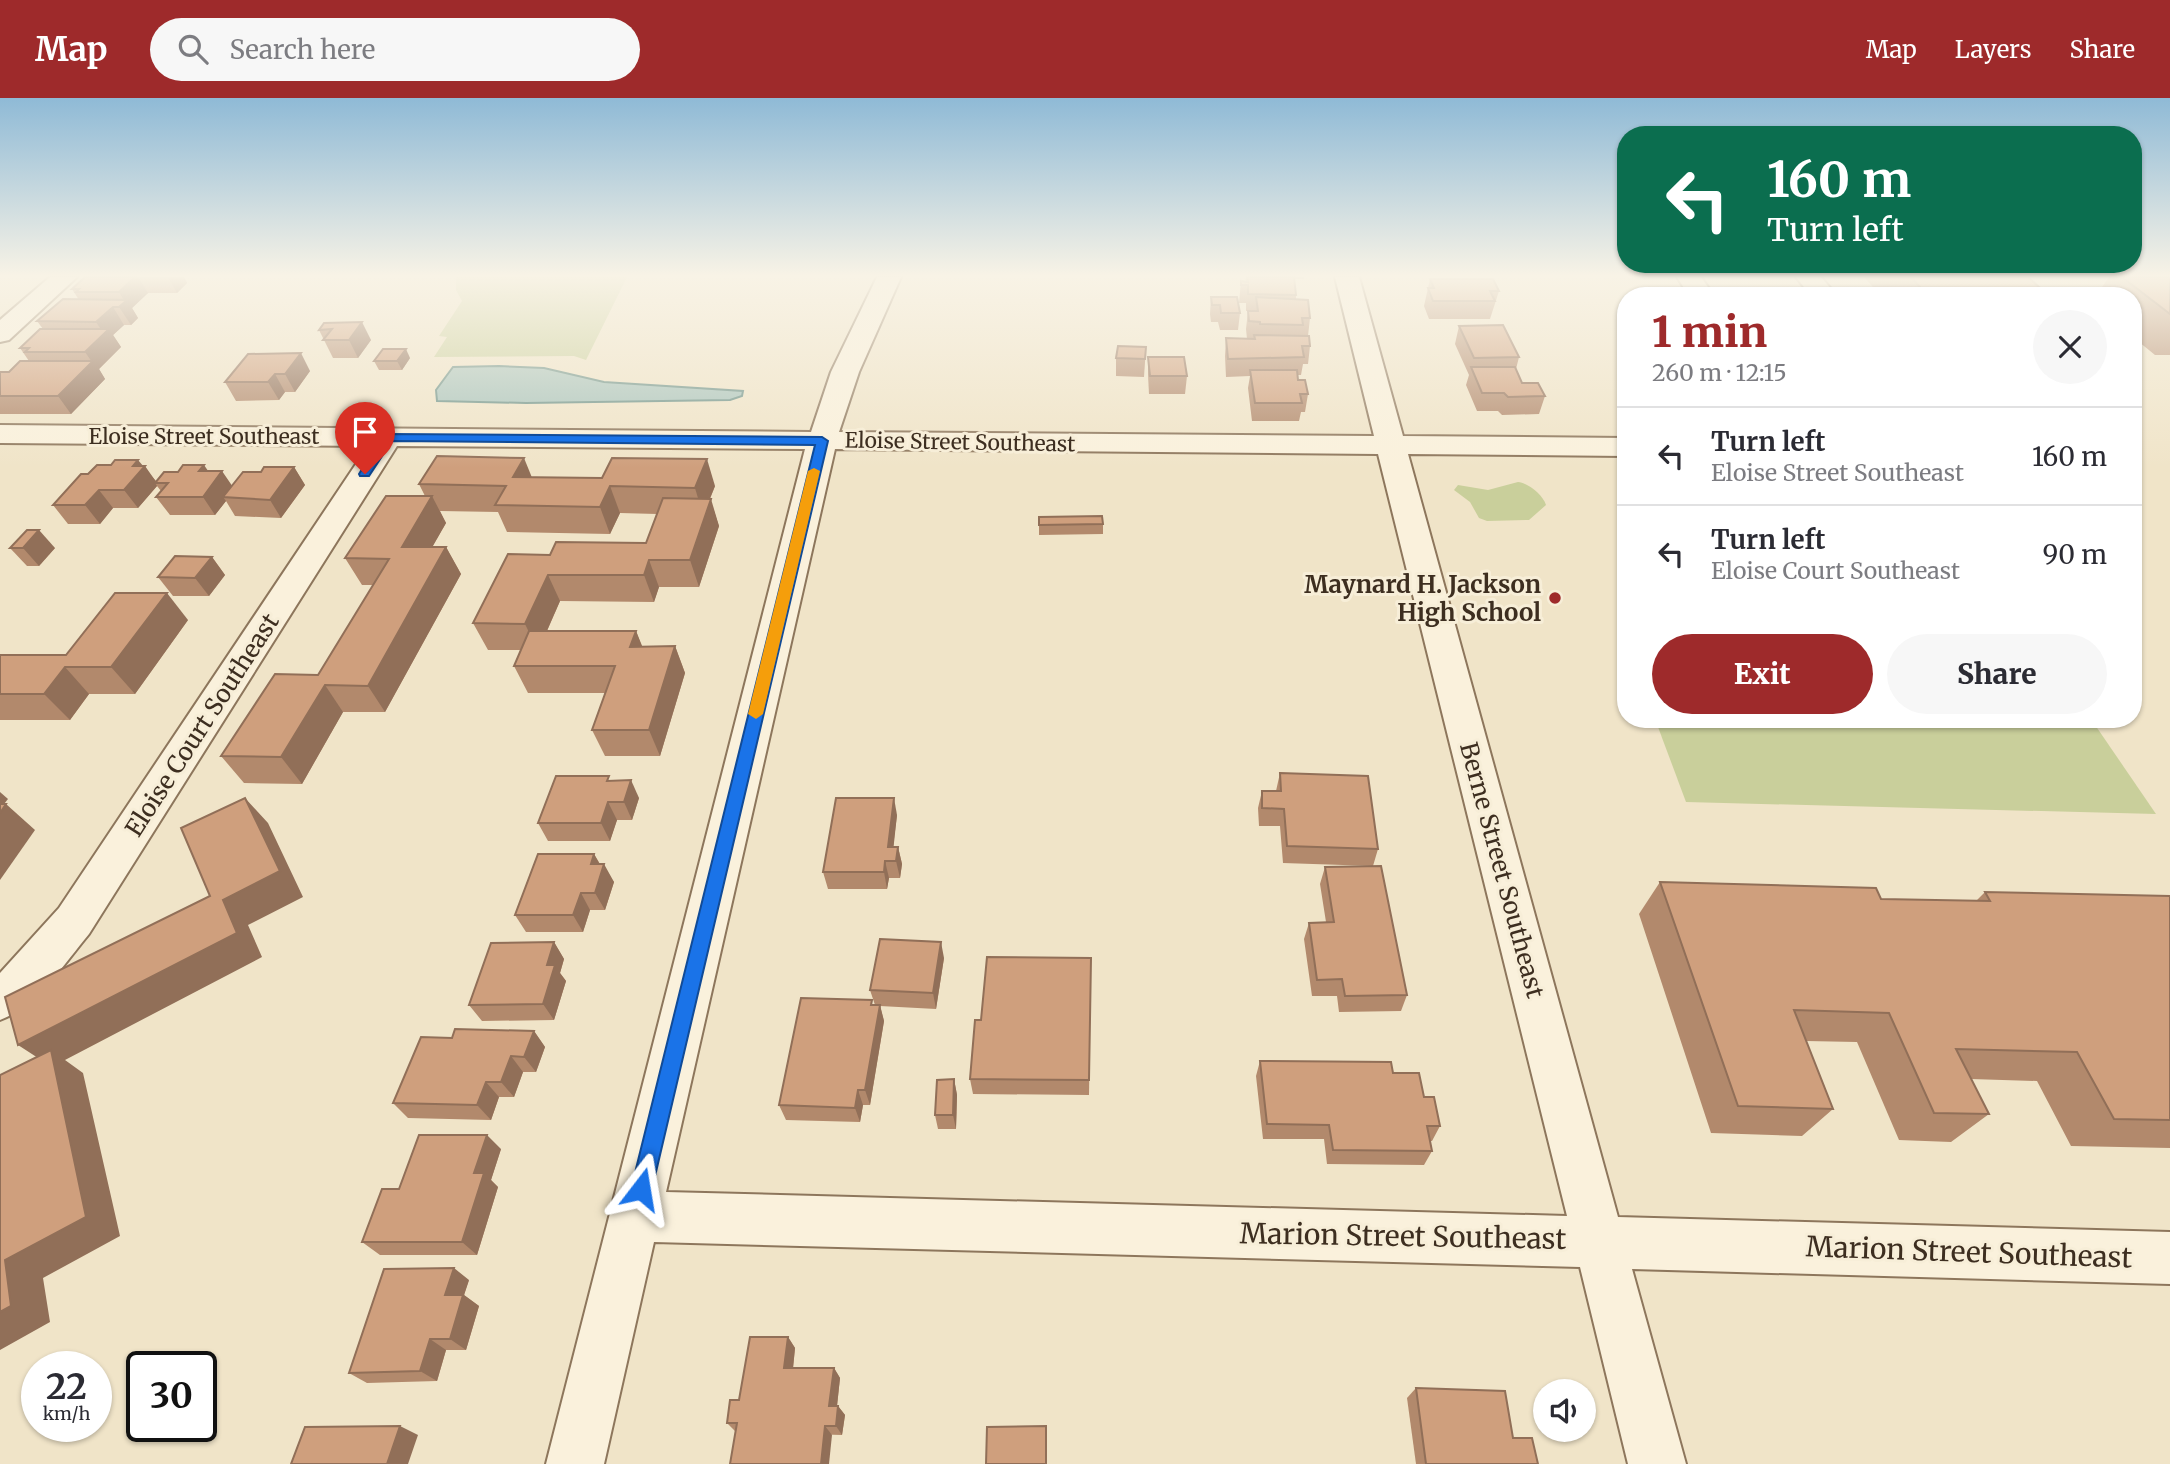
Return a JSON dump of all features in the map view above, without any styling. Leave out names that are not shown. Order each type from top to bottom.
[{"type":"street","points":[[575,1464],[822,441],[845,372],[859,341]]},
{"type":"street","name":"Berne Street Southeast","points":[[1363,341],[1657,1464]]},
{"type":"street","name":"Eloise Street Southeast","points":[[0,434],[1617,447]]},
{"type":"street","name":"Eloise Court Southeast","points":[[0,1000],[25,979],[74,921],[388,437]]},
{"type":"street","name":"Marion Street Southeast","points":[[635,1216],[2170,1258]]},
{"type":"green space","points":[[445,341],[596,341],[586,360],[574,356],[434,357]]},
{"type":"green space","points":[[1518,482],[1535,490],[1546,505],[1529,520],[1487,521],[1479,518],[1470,502],[1454,490],[1458,485],[1488,490]]},
{"type":"green space","points":[[1658,728],[2097,728],[2156,814],[1686,802]]},
{"type":"water","points":[[453,367],[544,368],[604,382],[743,391],[742,396],[730,400],[526,403],[437,401],[436,390]]},
{"type":"building","points":[[28,341],[97,341],[85,352],[25,352],[29,348],[20,348]]},
{"type":"building","points":[[1226,341],[1309,341],[1310,346],[1302,346],[1304,357],[1228,359]]},
{"type":"building","points":[[1466,341],[1511,341],[1519,357],[1474,358]]},
{"type":"building","points":[[1118,346],[1146,347],[1145,359],[1116,358]]},
{"type":"building","points":[[383,349],[406,349],[397,361],[374,361]]},
{"type":"building","points":[[301,353],[285,374],[275,374],[268,382],[225,382],[248,354]]},
{"type":"building","points":[[1148,357],[1184,357],[1187,376],[1150,376]]},
{"type":"building","points":[[20,361],[93,361],[58,396],[0,396],[0,372],[9,372]]},
{"type":"building","points":[[1471,367],[1515,367],[1522,383],[1538,383],[1545,396],[1508,397],[1504,393],[1482,393]]},
{"type":"building","points":[[1250,370],[1297,370],[1298,380],[1305,380],[1308,394],[1300,394],[1302,403],[1255,403]]},
{"type":"building","points":[[437,456],[524,458],[513,477],[602,478],[612,458],[707,459],[695,488],[610,486],[600,507],[495,505],[506,486],[419,484]]},
{"type":"building","points":[[115,460],[138,460],[133,466],[145,466],[124,490],[99,490],[85,505],[53,505],[81,474],[88,474],[97,465],[111,465]]},
{"type":"building","points":[[183,465],[204,465],[199,471],[222,471],[203,497],[156,497],[168,483],[155,483],[164,472],[178,472]]},
{"type":"building","points":[[264,467],[294,467],[270,500],[223,497],[243,472],[261,472]]},
{"type":"building","points":[[386,496],[432,496],[402,547],[446,547],[368,686],[325,685],[281,757],[221,756],[275,674],[318,675],[389,559],[345,558]]},
{"type":"building","points":[[663,498],[711,499],[690,560],[649,560],[644,575],[548,575],[525,624],[473,623],[508,554],[550,555],[556,542],[646,543]]},
{"type":"building","points":[[1102,516],[1103,524],[1039,525],[1039,517]]},
{"type":"building","points":[[27,530],[39,530],[23,548],[10,548]]},
{"type":"building","points":[[175,556],[212,557],[195,578],[158,577]]},
{"type":"building","points":[[115,593],[167,593],[111,667],[65,667],[44,694],[0,694],[0,655],[66,655]]},
{"type":"building","points":[[529,631],[636,631],[630,647],[675,646],[649,730],[592,730],[615,666],[514,666]]},
{"type":"building","points":[[1280,773],[1368,776],[1378,849],[1287,846],[1284,809],[1262,808],[1262,791],[1281,791]]},
{"type":"building","points":[[556,776],[609,776],[607,781],[631,780],[624,802],[608,802],[601,823],[538,823]]},
{"type":"building","points":[[245,798],[280,871],[223,900],[237,933],[18,1045],[5,997],[210,896],[181,828]]},
{"type":"building","points":[[836,798],[894,798],[888,847],[898,847],[896,861],[885,861],[884,872],[823,872]]},
{"type":"building","points":[[538,854],[594,854],[591,864],[604,864],[595,893],[581,893],[573,915],[515,915]]},
{"type":"building","points":[[1381,866],[1407,995],[1345,996],[1342,979],[1317,980],[1309,923],[1334,922],[1325,867]]},
{"type":"building","points":[[1660,882],[1876,888],[1881,899],[1990,901],[1985,892],[2170,896],[2170,1120],[2114,1119],[2077,1052],[1956,1049],[1989,1114],[1934,1113],[1889,1013],[1794,1010],[1833,1109],[1738,1106]]},
{"type":"building","points":[[880,939],[941,942],[933,993],[870,990]]},
{"type":"building","points":[[554,942],[547,965],[555,965],[543,1004],[469,1005],[491,943]]},
{"type":"building","points":[[987,957],[1091,958],[1089,1080],[970,1079],[975,1020],[981,1020]]},
{"type":"building","points":[[801,998],[872,1000],[871,1005],[880,1005],[865,1090],[858,1090],[855,1108],[779,1105]]},
{"type":"building","points":[[455,1029],[534,1031],[524,1057],[511,1056],[501,1082],[486,1082],[477,1105],[393,1103],[421,1037],[452,1038]]},
{"type":"building","points":[[51,1050],[86,1217],[5,1260],[11,1306],[0,1312],[0,1075]]},
{"type":"building","points":[[1260,1061],[1391,1062],[1393,1073],[1419,1073],[1424,1097],[1434,1097],[1440,1126],[1427,1126],[1432,1151],[1333,1150],[1329,1125],[1267,1124]]},
{"type":"building","points":[[954,1079],[953,1115],[935,1115],[937,1080]]},
{"type":"building","points":[[419,1135],[487,1135],[474,1173],[484,1173],[462,1242],[362,1242],[382,1189],[399,1189]]},
{"type":"building","points":[[454,1268],[445,1295],[463,1295],[450,1339],[430,1339],[420,1371],[349,1373],[384,1269]]},
{"type":"building","points":[[750,1337],[788,1337],[784,1368],[834,1368],[829,1406],[838,1406],[836,1426],[825,1426],[821,1464],[730,1464],[737,1423],[727,1423],[730,1400],[739,1400]]},
{"type":"building","points":[[1416,1388],[1505,1391],[1513,1438],[1532,1438],[1538,1464],[1426,1464]]},
{"type":"building","points":[[400,1426],[387,1464],[291,1464],[305,1427]]},
{"type":"building","points":[[1046,1426],[1046,1464],[986,1464],[987,1427]]},
{"type":"slow traffic","points":[[756,714],[814,471]]},
{"type":"place","name":"Maynard H. Jackson High School","points":[[1555,598]]},
{"type":"route","points":[[365,474],[388,437],[822,441],[641,1189]]}]
